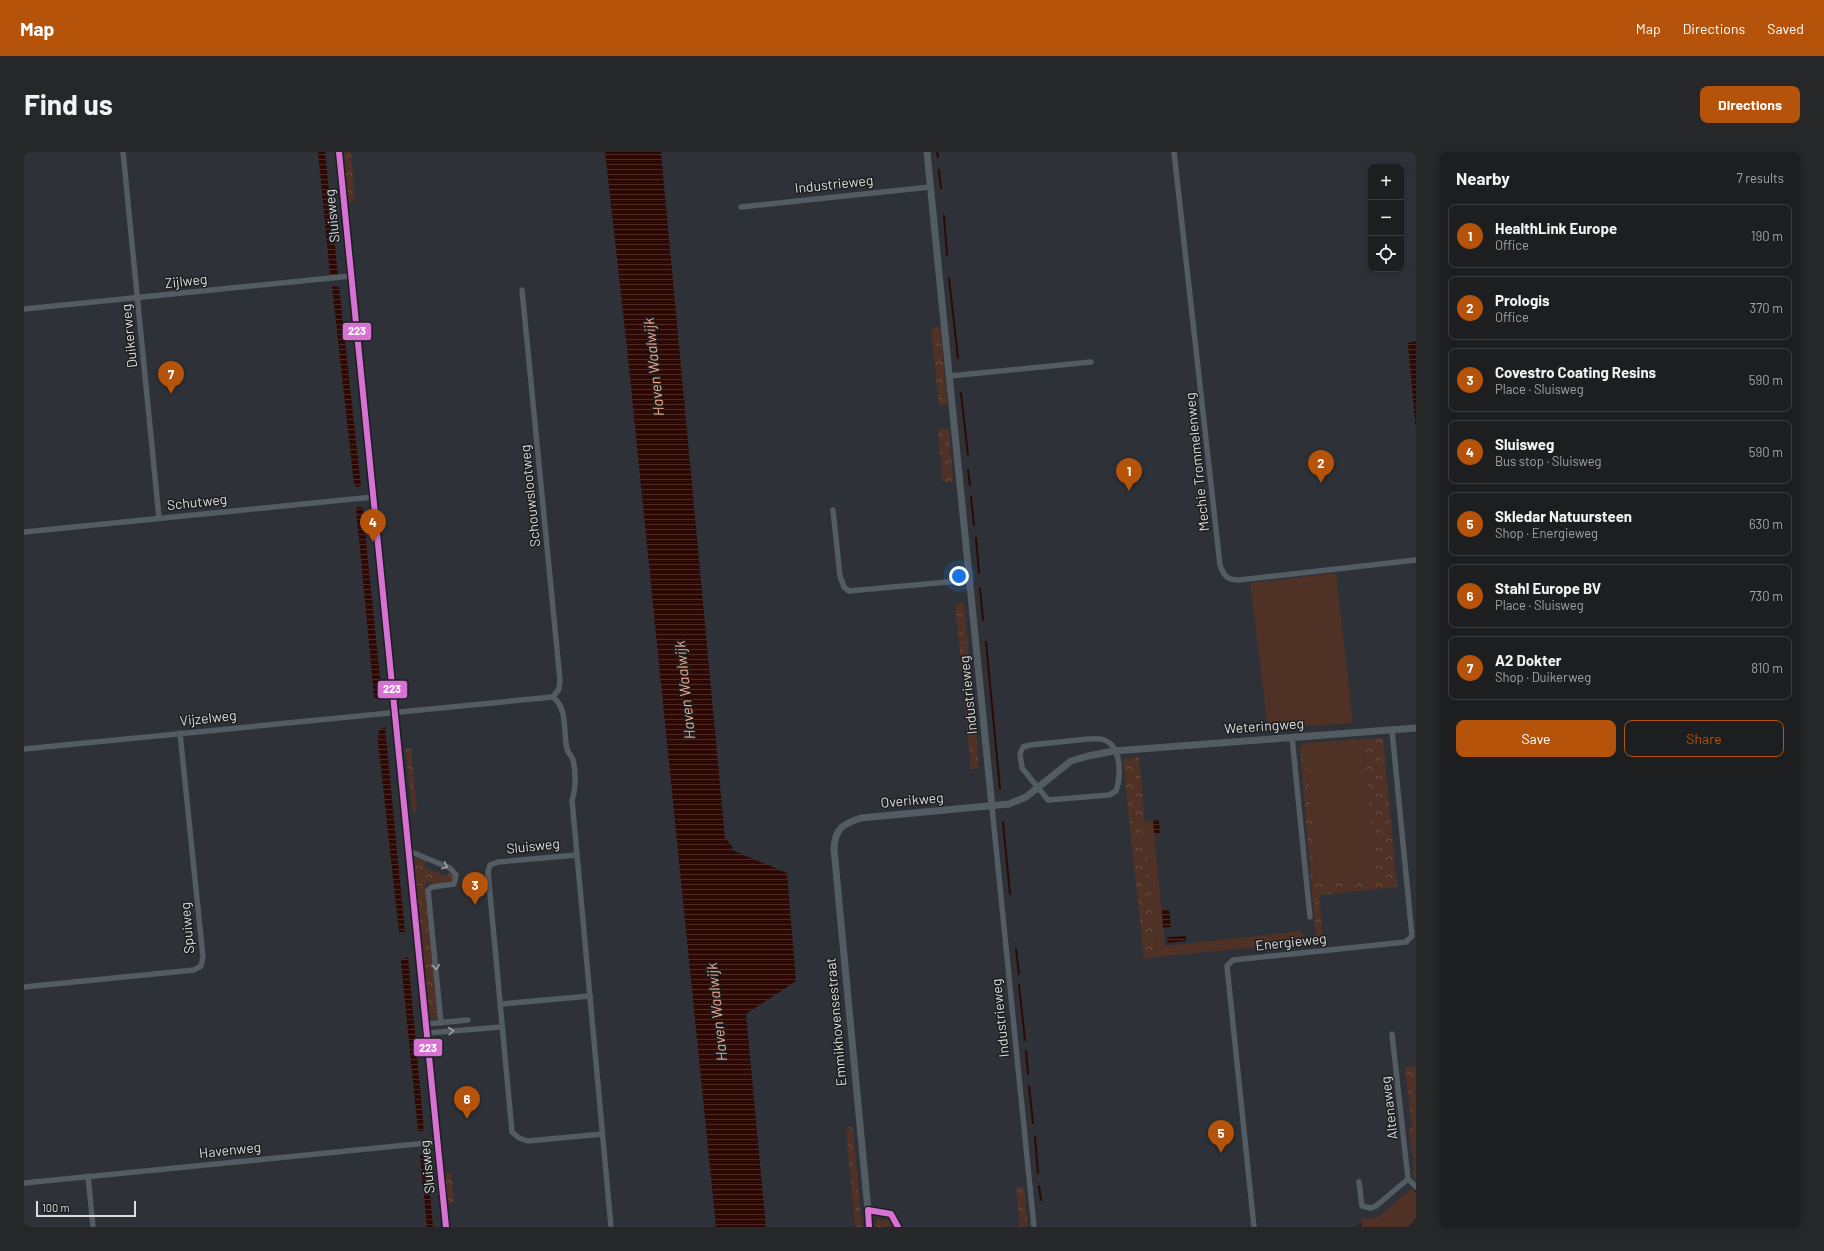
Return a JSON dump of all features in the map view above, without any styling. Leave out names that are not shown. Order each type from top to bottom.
[{"type":"street","name":"Duikerweg","points":[[123,152],[159,518]]},
{"type":"street","name":"Sluisweg","points":[[339,152],[446,1227]]},
{"type":"street","name":"Industrieweg","points":[[927,152],[1034,1227]]},
{"type":"street","name":"Mechie Trommelenweg","points":[[1174,152],[1220,565],[1224,574],[1230,580],[1239,580],[1416,560]]},
{"type":"street","name":"Industrieweg","points":[[741,206],[930,187]]},
{"type":"street","name":"Zijlweg","points":[[24,309],[351,276]]},
{"type":"street","name":"Schouwslootweg","points":[[522,290],[560,680],[559,689],[553,697]]},
{"type":"street","points":[[949,376],[1091,362]]},
{"type":"street","name":"Schutweg","points":[[24,532],[373,497]]},
{"type":"street","points":[[833,510],[840,576],[844,587],[849,591],[969,580]]},
{"type":"street","points":[[395,712],[553,697],[559,702],[563,710],[567,751],[573,758],[575,789],[572,800],[577,854]]},
{"type":"street","name":"Vijzelweg","points":[[24,749],[395,712]]},
{"type":"street","name":"Weteringweg","points":[[1114,751],[1416,728]]},
{"type":"street","name":"Energieweg","points":[[1254,1227],[1227,966],[1233,960],[1406,942],[1412,936],[1392,730]]},
{"type":"street","name":"Spuiweg","points":[[24,987],[194,970],[200,966],[203,957],[180,733]]},
{"type":"street","name":"Energieweg","points":[[1292,737],[1310,917]]},
{"type":"street","points":[[1101,739],[1110,743],[1114,751],[1118,757],[1119,781],[1116,791],[1109,795],[1048,800],[1022,768],[1020,754],[1023,747],[1074,740],[1101,739]]},
{"type":"street","points":[[992,807],[1008,804],[1026,797],[1071,761],[1114,751]]},
{"type":"street","name":"Overikweg","points":[[838,831],[845,823],[861,818],[992,807]]},
{"type":"street","name":"Emmikhovensestraat","points":[[838,831],[834,840],[834,849],[869,1227]]},
{"type":"street","points":[[409,851],[450,868],[456,875],[454,884],[432,887],[428,890],[441,1023]]},
{"type":"street","name":"Sluisweg","points":[[577,854],[590,996],[602,1134],[528,1141],[519,1138],[512,1132],[488,872],[490,865],[498,862],[577,854]]},
{"type":"street","points":[[501,1004],[590,996]]},
{"type":"street","points":[[426,1024],[468,1020]]},
{"type":"street","points":[[427,1033],[502,1027]]},
{"type":"street","name":"Altenaweg","points":[[1392,1034],[1408,1179]]},
{"type":"street","points":[[602,1134],[611,1227]]},
{"type":"street","name":"Havenweg","points":[[24,1183],[437,1142]]},
{"type":"street","points":[[88,1176],[93,1227]]},
{"type":"street","points":[[1359,1182],[1362,1206],[1371,1208],[1376,1206],[1408,1179],[1416,1187]]},
{"type":"street","points":[[868,1210],[881,1211],[891,1214],[898,1227]]},
{"type":"shaded area","points":[[24,152],[1416,152],[1416,1184],[1389,1213],[1352,1227],[24,1227]]},
{"type":"green space","points":[[344,152],[351,152],[355,201],[348,202]]},
{"type":"green space","points":[[940,327],[947,405],[939,405],[931,330],[933,328]]},
{"type":"green space","points":[[939,429],[949,429],[953,481],[943,482]]},
{"type":"green space","points":[[1336,573],[1353,723],[1268,729],[1250,583]]},
{"type":"green space","points":[[964,603],[971,682],[963,683],[955,604]]},
{"type":"green space","points":[[973,696],[979,768],[971,769],[964,697]]},
{"type":"green space","points":[[1383,738],[1397,887],[1319,895],[1323,940],[1316,940],[1300,747],[1305,743],[1318,884],[1376,879],[1362,739]]},
{"type":"green space","points":[[1362,739],[1376,879],[1318,884],[1305,743]]},
{"type":"green space","points":[[405,749],[411,749],[417,812],[413,813]]},
{"type":"green space","points":[[1139,757],[1157,957],[1144,959],[1123,760]]},
{"type":"green space","points":[[1145,821],[1153,821],[1165,946],[1301,931],[1304,937],[1304,942],[1157,957]]},
{"type":"green space","points":[[420,858],[426,861],[424,867],[447,877],[449,871],[452,874],[453,879],[451,882],[435,884],[429,882],[425,884],[437,1014],[437,1018],[434,1020],[429,1017],[414,863],[416,859]]},
{"type":"green space","points":[[1416,1066],[1416,1182],[1412,1172],[1414,1169],[1409,1128],[1412,1128],[1405,1067]]},
{"type":"green space","points":[[849,1127],[852,1127],[853,1130],[862,1227],[855,1227],[846,1131]]},
{"type":"green space","points":[[451,1173],[454,1200],[453,1202],[447,1203],[444,1174]]},
{"type":"green space","points":[[1016,1187],[1024,1187],[1028,1227],[1020,1227]]},
{"type":"green space","points":[[1412,1188],[1416,1193],[1416,1218],[1408,1227],[1362,1227],[1362,1219],[1378,1217]]},
{"type":"green space","points":[[878,1218],[888,1220],[894,1227],[874,1227]]},
{"type":"water","points":[[318,152],[325,152],[338,275],[330,275]]},
{"type":"water","name":"Haven Waalwijk","points":[[605,152],[661,152],[725,838],[732,846],[732,850],[787,873],[796,981],[746,1014],[766,1227],[716,1227],[627,348]]},
{"type":"water","points":[[332,286],[339,287],[361,486],[357,487],[354,485]]},
{"type":"water","points":[[1416,341],[1416,431],[1408,343]]},
{"type":"water","points":[[358,507],[363,508],[382,697],[378,699],[374,697],[356,509]]},
{"type":"water","points":[[385,727],[405,932],[399,932],[378,742],[379,730]]},
{"type":"water","points":[[1159,820],[1160,833],[1154,833],[1153,821]]},
{"type":"water","points":[[1162,909],[1169,909],[1171,927],[1163,928]]},
{"type":"water","points":[[1186,936],[1186,941],[1168,943],[1167,937]]},
{"type":"water","points":[[408,956],[424,1131],[418,1131],[401,962],[402,959],[407,958]]},
{"type":"water","points":[[426,1152],[433,1227],[427,1227],[420,1155]]},
{"type":"waterway","points":[[937,152],[938,157]]},
{"type":"waterway","points":[[939,170],[941,188]]},
{"type":"waterway","points":[[944,216],[947,255]]},
{"type":"waterway","points":[[949,278],[958,358]]},
{"type":"waterway","points":[[961,393],[968,455]]},
{"type":"waterway","points":[[968,470],[970,485]]},
{"type":"waterway","points":[[971,497],[974,525]]},
{"type":"waterway","points":[[976,538],[979,573]]},
{"type":"waterway","points":[[980,588],[983,620]]},
{"type":"waterway","points":[[986,642],[1000,789]]},
{"type":"waterway","points":[[1003,822],[1010,894]]},
{"type":"waterway","points":[[1016,949],[1019,974]]},
{"type":"waterway","points":[[1019,985],[1025,1040]]},
{"type":"waterway","points":[[1026,1051],[1028,1074]]},
{"type":"waterway","points":[[1029,1086],[1033,1123]]},
{"type":"waterway","points":[[1035,1137],[1038,1173]]},
{"type":"waterway","points":[[1039,1186],[1041,1200]]},
{"type":"transit line","name":"223","points":[[339,152],[446,1227]]},
{"type":"transit line","name":"223","points":[[869,1227],[868,1210],[891,1214],[898,1227]]},
{"type":"place","name":"A2 Dokter","points":[[171,394]]},
{"type":"place","name":"Prologis","points":[[1321,483]]},
{"type":"place","name":"HealthLink Europe","points":[[1129,491]]},
{"type":"place","name":"Sluisweg","points":[[373,542]]},
{"type":"place","name":"Covestro Coating Resins","points":[[475,905]]},
{"type":"place","name":"Stahl Europe BV","points":[[467,1119]]},
{"type":"place","name":"Skledar Natuursteen","points":[[1221,1153]]}]
